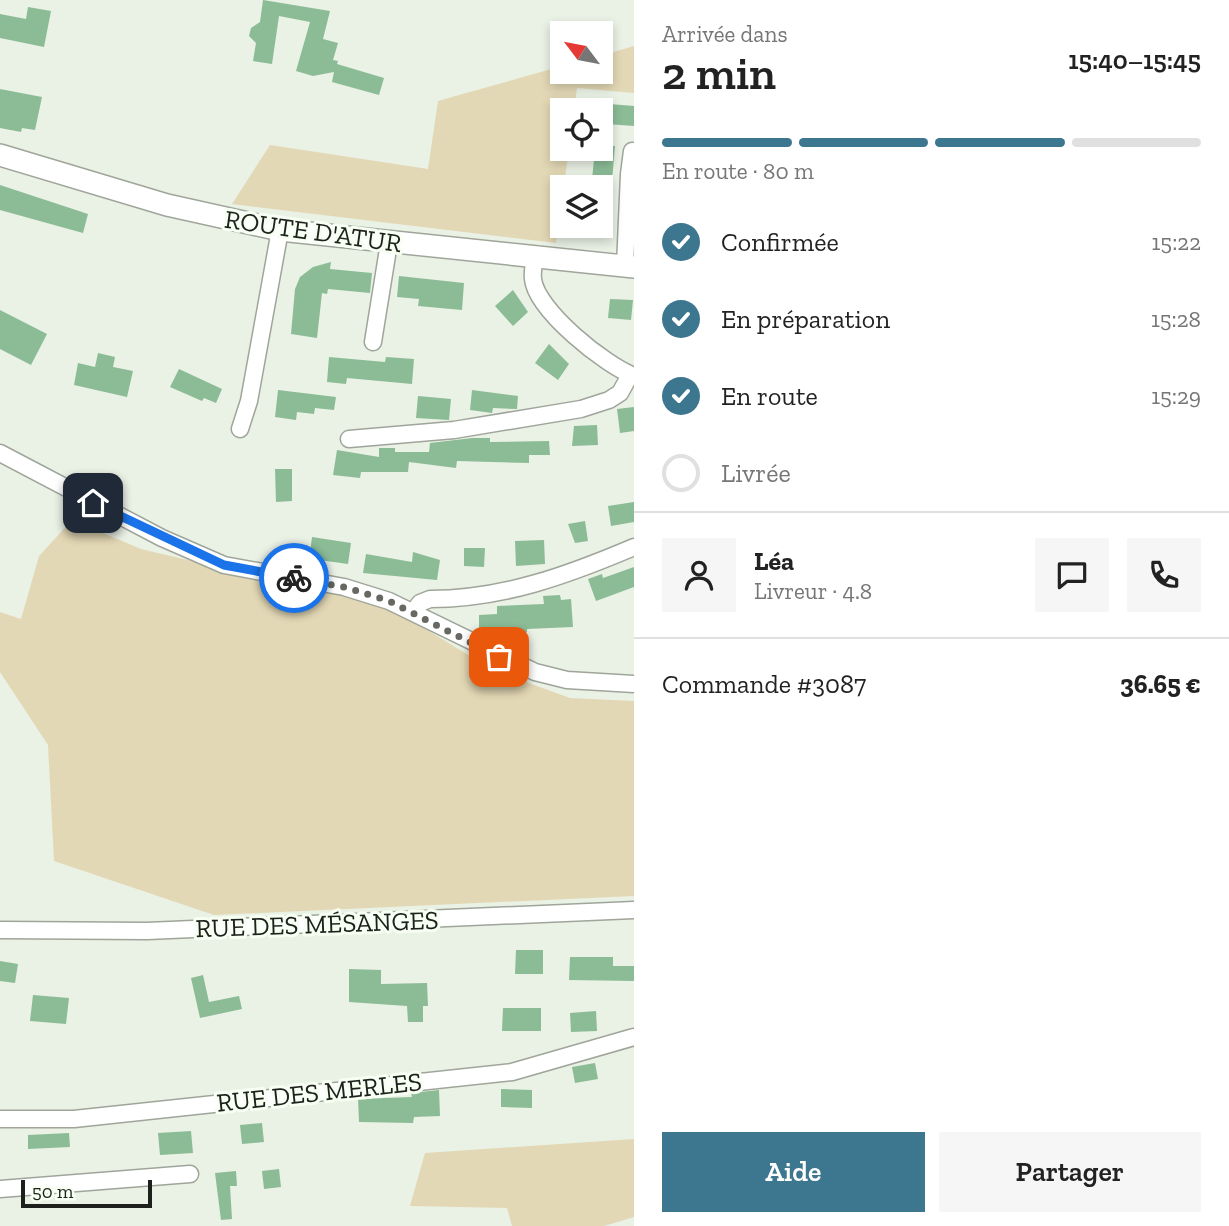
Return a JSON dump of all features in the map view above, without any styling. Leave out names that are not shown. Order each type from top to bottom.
[{"type":"main road","name":"ROUTE D'ATUR","points":[[0,155],[167,205],[280,230],[629,267]]},
{"type":"street","points":[[629,267],[632,151]]},
{"type":"street","points":[[240,429],[249,401],[280,230]]},
{"type":"street","points":[[373,342],[389,243]]},
{"type":"street","points":[[349,439],[454,430],[589,407],[620,393],[632,375],[588,346],[550,308],[533,280],[535,257]]},
{"type":"street","points":[[0,453],[46,479],[208,559],[240,569],[344,587],[413,612],[468,642],[535,672],[567,680],[634,684]]},
{"type":"street","points":[[413,612],[420,603],[430,599],[514,591],[574,573],[634,548]]},
{"type":"street","name":"RUE DES MÉSANGES","points":[[0,930],[161,930],[634,910]]},
{"type":"street","name":"RUE DES MERLES","points":[[0,1118],[74,1119],[512,1072],[634,1037]]},
{"type":"street","points":[[0,1189],[190,1174]]},
{"type":"shaded area","points":[[634,46],[634,93],[577,88],[576,98],[550,98],[550,161],[567,161],[565,175],[550,175],[550,238],[557,238],[556,243],[232,204],[270,145],[428,169],[438,101],[550,69],[550,84],[613,84],[613,52]]},
{"type":"shaded area","points":[[72,520],[141,549],[251,575],[330,588],[396,611],[493,670],[570,698],[634,701],[634,896],[214,915],[54,861],[48,745],[0,672],[0,612],[21,619],[39,556]]},
{"type":"shaded area","points":[[634,1139],[634,1217],[604,1226],[512,1226],[507,1208],[410,1206],[425,1153]]},
{"type":"building","points":[[263,0],[330,11],[323,39],[338,43],[333,60],[338,61],[337,64],[384,78],[379,95],[332,82],[334,72],[313,76],[296,71],[310,22],[279,16],[272,64],[253,61],[256,43],[249,36],[251,28],[260,22]]},
{"type":"building","points":[[28,7],[51,11],[44,47],[0,38],[0,14],[26,19]]},
{"type":"building","points":[[0,89],[42,97],[35,130],[22,128],[21,132],[0,128]]},
{"type":"building","points":[[613,104],[634,106],[634,126],[613,124]]},
{"type":"building","points":[[615,146],[613,175],[592,175],[594,161],[613,161]]},
{"type":"building","points":[[0,185],[88,214],[83,233],[0,210]]},
{"type":"building","points":[[331,262],[330,269],[372,273],[370,293],[328,289],[327,294],[322,293],[317,338],[291,334],[295,289],[300,277],[313,267]]},
{"type":"building","points":[[399,276],[464,283],[462,310],[418,306],[419,299],[397,297]]},
{"type":"building","points":[[513,290],[528,312],[513,326],[495,306]]},
{"type":"building","points":[[610,299],[633,300],[631,320],[608,318]]},
{"type":"building","points":[[0,310],[47,334],[31,365],[0,349]]},
{"type":"building","points":[[549,344],[569,364],[558,380],[535,363]]},
{"type":"building","points":[[98,353],[115,357],[113,367],[133,371],[127,397],[74,385],[78,363],[95,367]]},
{"type":"building","points":[[329,357],[385,362],[386,357],[414,359],[412,384],[347,378],[346,384],[327,382]]},
{"type":"building","points":[[179,369],[222,389],[216,403],[204,398],[202,401],[170,387]]},
{"type":"building","points":[[278,390],[336,397],[334,410],[315,408],[314,414],[297,412],[296,420],[275,417]]},
{"type":"building","points":[[472,390],[518,396],[517,409],[493,408],[492,413],[470,410]]},
{"type":"building","points":[[418,396],[451,399],[449,420],[416,418]]},
{"type":"building","points":[[634,407],[634,431],[620,433],[617,409]]},
{"type":"building","points":[[597,425],[598,445],[572,446],[574,426]]},
{"type":"building","points":[[490,438],[490,442],[549,441],[550,455],[529,455],[529,463],[457,461],[456,468],[409,462],[408,472],[361,472],[360,478],[333,475],[337,450],[379,457],[379,448],[395,448],[395,452],[429,452],[430,443]]},
{"type":"building","points":[[275,469],[292,469],[292,501],[276,502]]},
{"type":"building","points":[[634,502],[634,522],[611,526],[608,506]]},
{"type":"building","points":[[585,521],[588,541],[575,543],[568,524]]},
{"type":"building","points":[[312,537],[351,543],[348,564],[319,560],[320,555],[310,553]]},
{"type":"building","points":[[544,540],[545,564],[516,566],[515,541]]},
{"type":"building","points":[[464,548],[485,548],[484,567],[464,566]]},
{"type":"building","points":[[413,552],[440,560],[437,580],[363,573],[366,554],[412,562]]},
{"type":"building","points":[[634,567],[634,587],[596,601],[588,579],[602,574],[603,578]]},
{"type":"building","points":[[560,595],[561,600],[571,599],[573,627],[527,629],[527,632],[479,631],[479,615],[497,614],[497,606],[544,604],[543,596]]},
{"type":"building","points":[[516,950],[543,950],[543,974],[515,974]]},
{"type":"building","points":[[570,957],[613,957],[613,966],[634,966],[634,981],[569,980]]},
{"type":"building","points":[[0,961],[18,964],[15,983],[0,981]]},
{"type":"building","points":[[349,969],[381,970],[381,984],[427,983],[428,1006],[423,1006],[423,1022],[408,1022],[407,1006],[349,1002]]},
{"type":"building","points":[[203,975],[209,1002],[239,996],[242,1009],[200,1018],[191,978]]},
{"type":"building","points":[[33,995],[69,998],[66,1024],[30,1021]]},
{"type":"building","points":[[503,1008],[541,1008],[541,1031],[502,1031]]},
{"type":"building","points":[[596,1011],[597,1031],[571,1032],[570,1013]]},
{"type":"building","points":[[595,1063],[598,1079],[575,1083],[572,1067]]},
{"type":"building","points":[[501,1089],[532,1090],[532,1108],[501,1107]]},
{"type":"building","points":[[439,1090],[440,1116],[414,1117],[413,1123],[359,1122],[358,1099],[412,1097],[411,1093]]},
{"type":"building","points":[[262,1123],[264,1142],[242,1144],[240,1125]]},
{"type":"building","points":[[191,1131],[193,1153],[160,1155],[158,1133]]},
{"type":"building","points":[[69,1133],[70,1147],[28,1149],[28,1135]]},
{"type":"building","points":[[279,1169],[281,1187],[264,1189],[262,1171]]},
{"type":"building","points":[[236,1171],[237,1186],[230,1186],[232,1219],[221,1220],[215,1173]]},
{"type":"way so far","points":[[294,578],[344,587],[389,601],[499,657]]},
{"type":"route","points":[[93,503],[162,538],[224,565],[294,578]]}]
